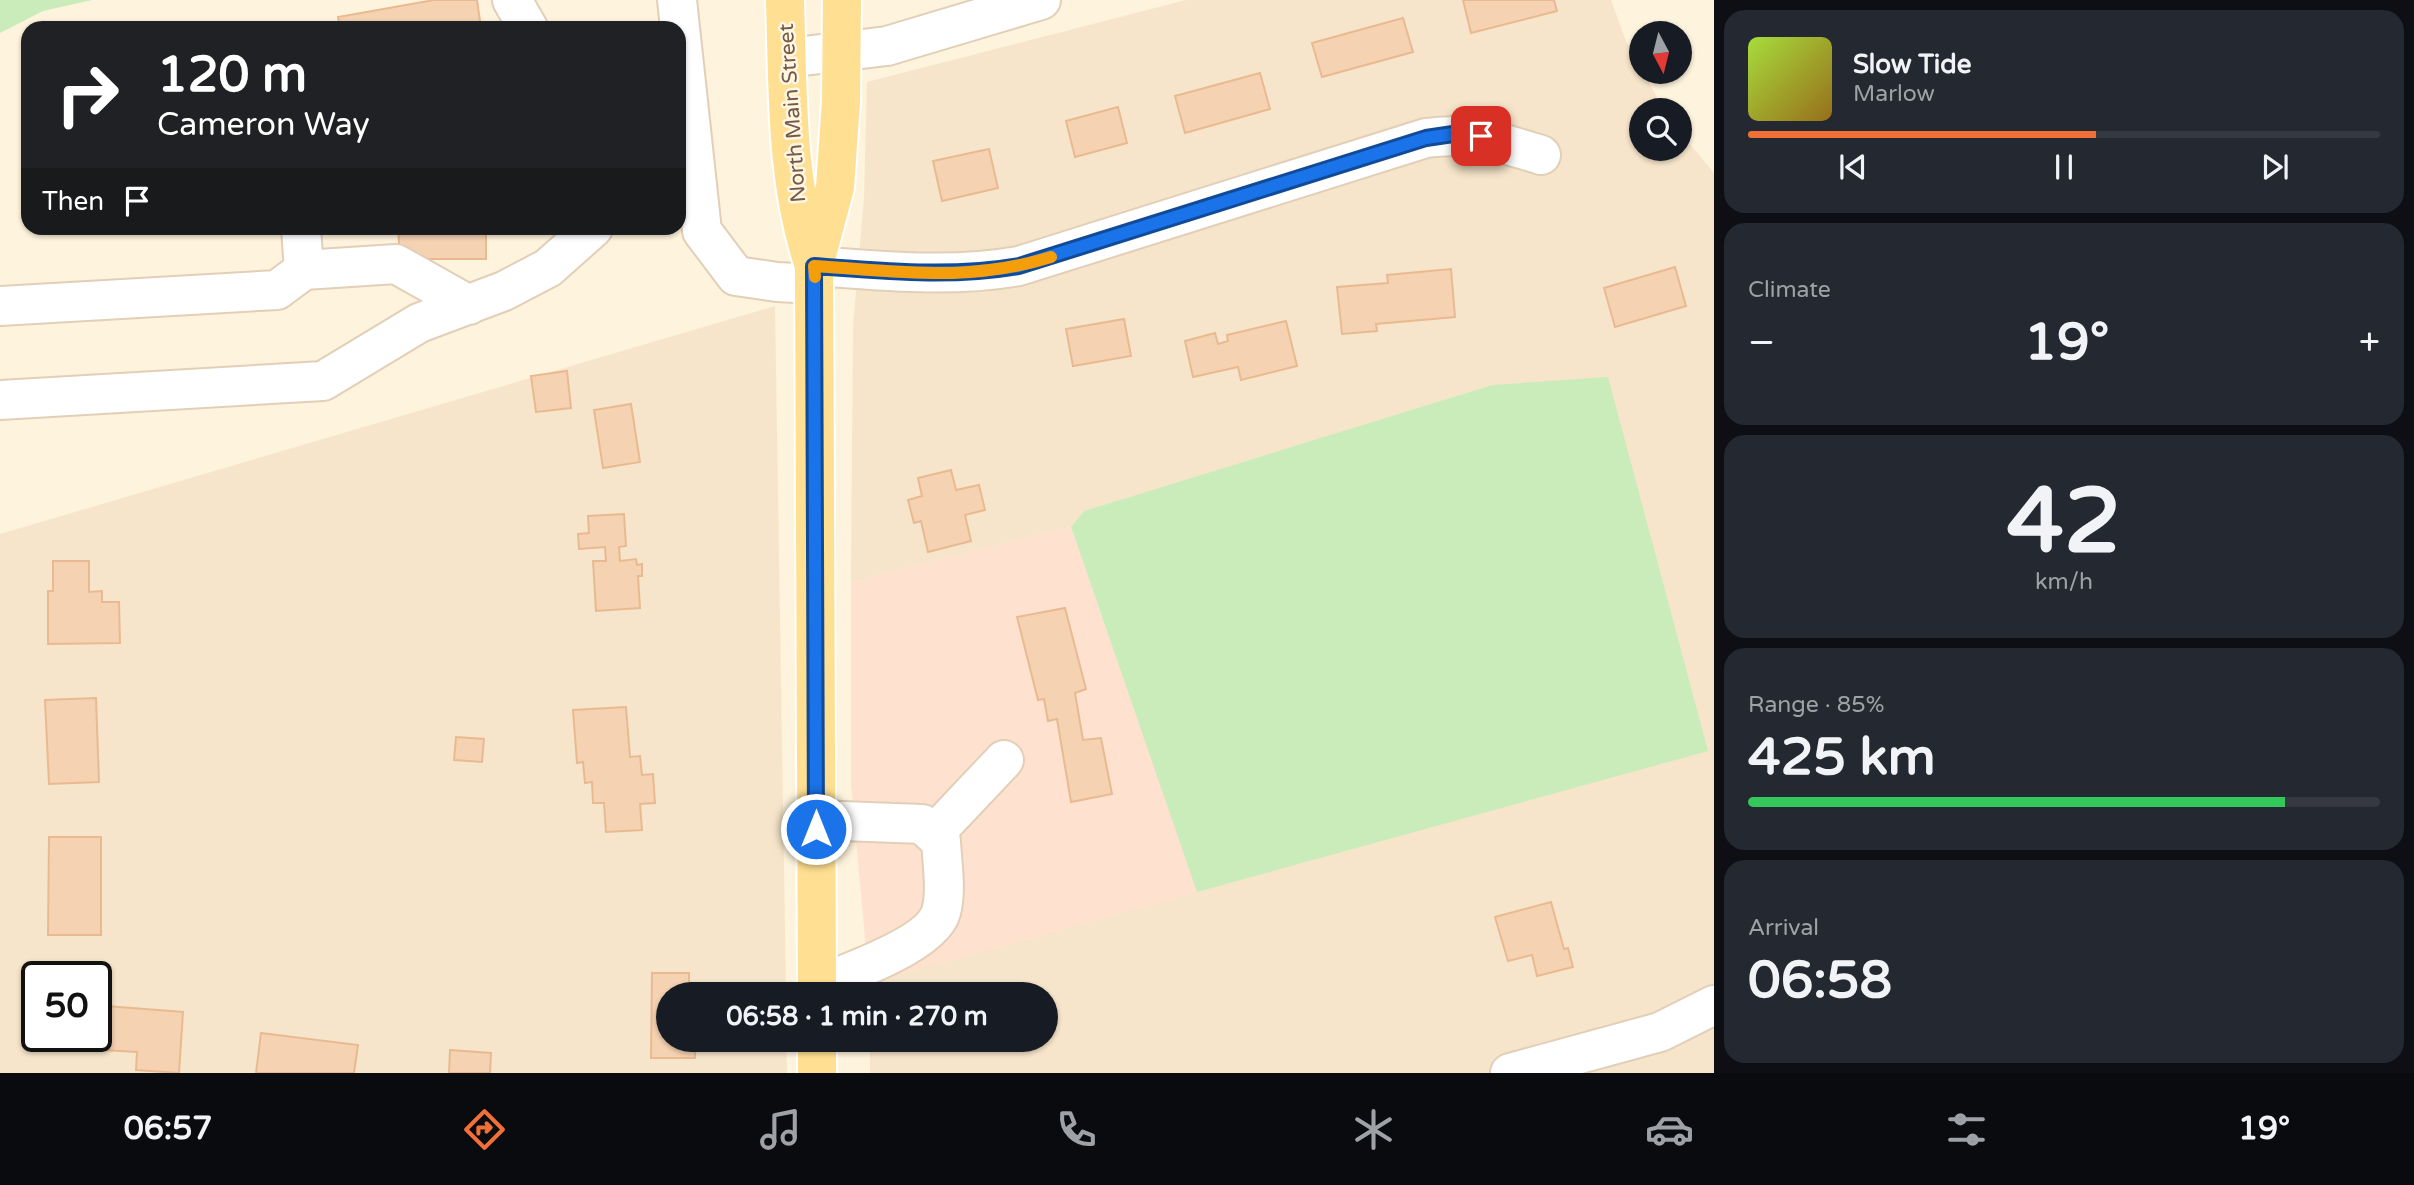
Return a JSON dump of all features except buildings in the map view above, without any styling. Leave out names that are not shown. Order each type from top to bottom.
[{"type":"main road","name":"North Main Street","points":[[785,0],[792,173],[796,206],[814,275]]},
{"type":"main road","name":"North Main Street","points":[[817,982],[814,275],[835,187],[842,0]]},
{"type":"main road","points":[[817,1052],[817,1073]]},
{"type":"street","points":[[512,0],[524,21]]},
{"type":"street","points":[[677,0],[678,21]]},
{"type":"street","points":[[787,58],[842,54],[887,46],[1041,0]]},
{"type":"street","points":[[686,161],[688,197],[702,231],[736,276],[976,274],[1019,266],[1426,138],[1453,134],[1481,136],[1541,155]]},
{"type":"street","points":[[302,235],[304,270]]},
{"type":"street","points":[[0,400],[323,381],[419,323],[504,291],[548,268],[585,235]]},
{"type":"street","points":[[0,306],[277,290],[304,270],[396,264],[469,305]]},
{"type":"street","points":[[935,833],[1004,760]]},
{"type":"street","points":[[816,825],[922,824],[942,841],[941,914],[932,928],[884,959],[834,982]]},
{"type":"street","points":[[1510,1073],[1660,1031],[1714,1005]]},
{"type":"shaded area","points":[[1186,0],[1611,0],[1629,46],[1629,84],[1650,84],[1657,98],[1629,98],[1629,161],[1692,161],[1692,146],[1714,173],[1714,1073],[870,1073],[870,1052],[1058,1052],[1058,982],[870,982],[1492,385],[1084,511],[1071,527],[851,582],[853,326],[864,198],[867,82]]},
{"type":"shaded area","points":[[775,306],[786,982],[656,982],[656,1052],[786,1052],[787,1073],[0,1073],[0,534]]},
{"type":"shaded area","points":[[1071,527],[1197,892],[869,982],[851,784],[851,582]]},
{"type":"green space","points":[[0,0],[92,0],[43,11],[0,33]]},
{"type":"green space","points":[[1608,377],[1708,751],[1197,892],[1071,527],[1084,511],[1492,385]]},
{"type":"slow traffic","points":[[815,277],[814,266],[933,274],[976,274],[1051,257]]},
{"type":"route","points":[[816,829],[814,266],[933,274],[976,274],[1019,266],[1426,138],[1453,134],[1481,136]]}]
